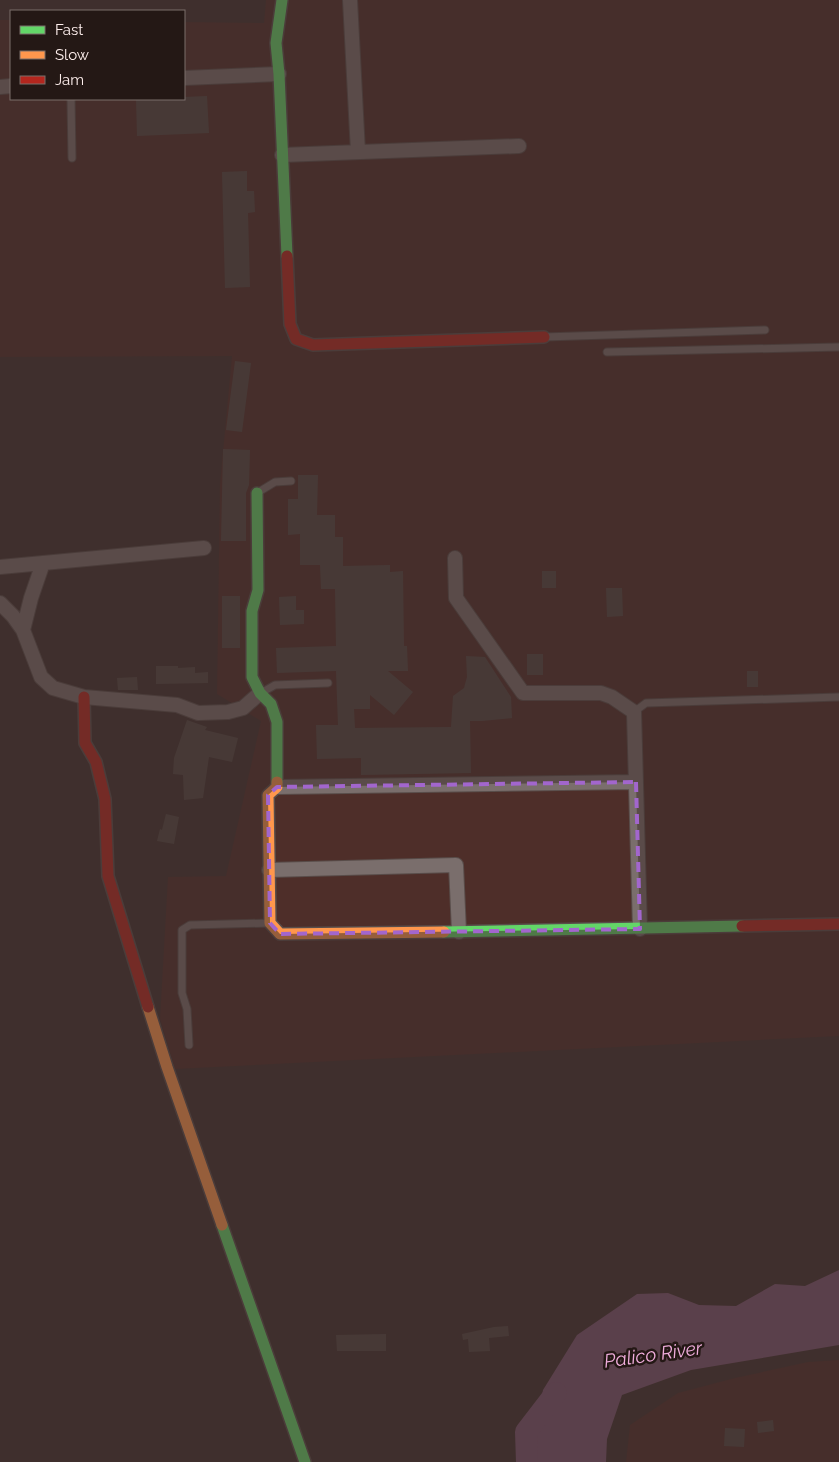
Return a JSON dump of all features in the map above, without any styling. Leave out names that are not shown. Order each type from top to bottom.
[{"type":"street","points":[[282,0],[276,43],[290,324],[296,339],[313,345],[544,337]]},
{"type":"street","points":[[350,0],[358,152]]},
{"type":"street","points":[[185,78],[279,74]]},
{"type":"street","points":[[282,155],[519,146]]},
{"type":"street","points":[[257,493],[258,590],[252,612],[252,677],[260,693],[271,704],[277,722],[277,787]]},
{"type":"street","points":[[0,567],[204,548]]},
{"type":"street","points":[[455,558],[456,598],[523,693],[602,693],[612,697],[634,712],[640,930]]},
{"type":"street","points":[[23,630],[43,563]]},
{"type":"street","points":[[0,603],[23,630],[41,677],[52,688],[84,697],[177,705],[198,713],[228,712],[243,708],[260,693]]},
{"type":"street","points":[[84,697],[85,743],[96,762],[105,799],[108,876],[167,1067],[305,1462]]},
{"type":"street","points":[[636,782],[277,787],[268,795],[270,923],[280,934],[640,930],[839,924]]},
{"type":"street","points":[[270,870],[456,865],[459,932]]},
{"type":"lane","points":[[71,100],[72,158]]},
{"type":"lane","points":[[544,337],[765,330]]},
{"type":"lane","points":[[606,352],[839,346]]},
{"type":"lane","points":[[257,493],[275,482],[291,481]]},
{"type":"lane","points":[[260,693],[275,685],[328,683]]},
{"type":"lane","points":[[634,712],[646,703],[839,697]]},
{"type":"lane","points":[[188,1045],[187,1009],[182,993],[182,930],[190,925],[270,923]]},
{"type":"highlighted area","points":[[636,782],[640,929],[280,934],[270,923],[268,795],[277,787]]},
{"type":"shaded area","points":[[266,0],[839,0],[839,1036],[175,1069],[160,1019],[168,877],[226,876],[261,721],[217,694],[220,484],[232,356],[0,357],[0,20],[10,20],[10,100],[185,100],[185,22],[264,23]]},
{"type":"shaded area","points":[[839,1360],[839,1462],[626,1462],[630,1425],[678,1393],[808,1362]]},
{"type":"water","points":[[839,1270],[839,1345],[691,1370],[622,1395],[607,1439],[606,1462],[528,1462],[543,1390],[577,1335],[637,1294],[668,1293],[699,1305],[736,1306],[775,1284],[805,1286]]},
{"type":"building","points":[[207,96],[209,133],[137,136],[136,100],[185,100],[185,97]]},
{"type":"building","points":[[247,171],[247,191],[254,191],[255,212],[248,213],[250,287],[225,288],[222,172]]},
{"type":"building","points":[[235,361],[251,363],[242,432],[226,430]]},
{"type":"building","points":[[223,449],[250,450],[249,485],[246,493],[246,541],[221,541]]},
{"type":"building","points":[[298,475],[318,475],[317,515],[335,515],[335,537],[343,537],[343,566],[390,565],[390,572],[403,571],[404,646],[407,646],[408,671],[388,671],[413,692],[394,715],[370,695],[370,709],[354,709],[355,728],[451,727],[453,696],[464,688],[467,677],[466,656],[485,657],[511,697],[512,718],[470,721],[471,773],[361,775],[361,758],[317,759],[316,725],[338,725],[336,671],[277,673],[276,648],[336,646],[335,589],[321,589],[320,565],[300,565],[300,534],[288,535],[288,499],[298,499]]},
{"type":"building","points":[[542,571],[556,571],[556,588],[542,588]]},
{"type":"building","points":[[606,588],[622,588],[623,616],[607,617]]},
{"type":"building","points":[[222,596],[240,596],[240,648],[222,648]]},
{"type":"building","points":[[296,596],[296,610],[304,610],[304,624],[280,625],[279,597]]},
{"type":"building","points":[[527,654],[543,654],[543,675],[527,675]]},
{"type":"building","points":[[156,666],[195,667],[195,673],[208,672],[208,683],[156,684]]},
{"type":"building","points":[[747,671],[758,671],[758,687],[747,687]]},
{"type":"building","points":[[137,677],[138,690],[118,690],[117,678]]},
{"type":"building","points":[[187,720],[207,727],[205,730],[238,738],[232,762],[209,757],[203,798],[184,800],[183,775],[173,774],[174,758]]},
{"type":"building","points":[[166,814],[179,817],[174,844],[157,841]]},
{"type":"building","points":[[508,1326],[509,1336],[489,1338],[490,1351],[469,1352],[468,1339],[463,1340],[462,1334]]},
{"type":"building","points":[[386,1334],[386,1351],[337,1351],[336,1335]]},
{"type":"building","points":[[773,1420],[774,1431],[758,1433],[757,1422]]},
{"type":"building","points":[[725,1428],[745,1429],[744,1447],[724,1446]]},
{"type":"waterway","name":"Palico River","points":[[527,1462],[526,1432],[556,1393]]},
{"type":"traffic: fast","points":[[282,0],[276,43],[287,256]]},
{"type":"traffic: fast","points":[[257,493],[258,590],[252,611],[252,677],[260,693],[271,704],[277,722],[277,782]]},
{"type":"traffic: fast","points":[[444,932],[742,926]]},
{"type":"traffic: fast","points":[[222,1225],[305,1462]]},
{"type":"traffic: slow","points":[[277,782],[277,787],[268,795],[270,923],[280,934],[444,932]]},
{"type":"traffic: slow","points":[[148,1007],[222,1225]]},
{"type":"traffic: jam","points":[[287,256],[290,324],[296,339],[313,345],[544,337]]},
{"type":"traffic: jam","points":[[84,697],[85,743],[96,762],[105,799],[108,876],[148,1007]]},
{"type":"traffic: jam","points":[[742,926],[839,924]]}]
